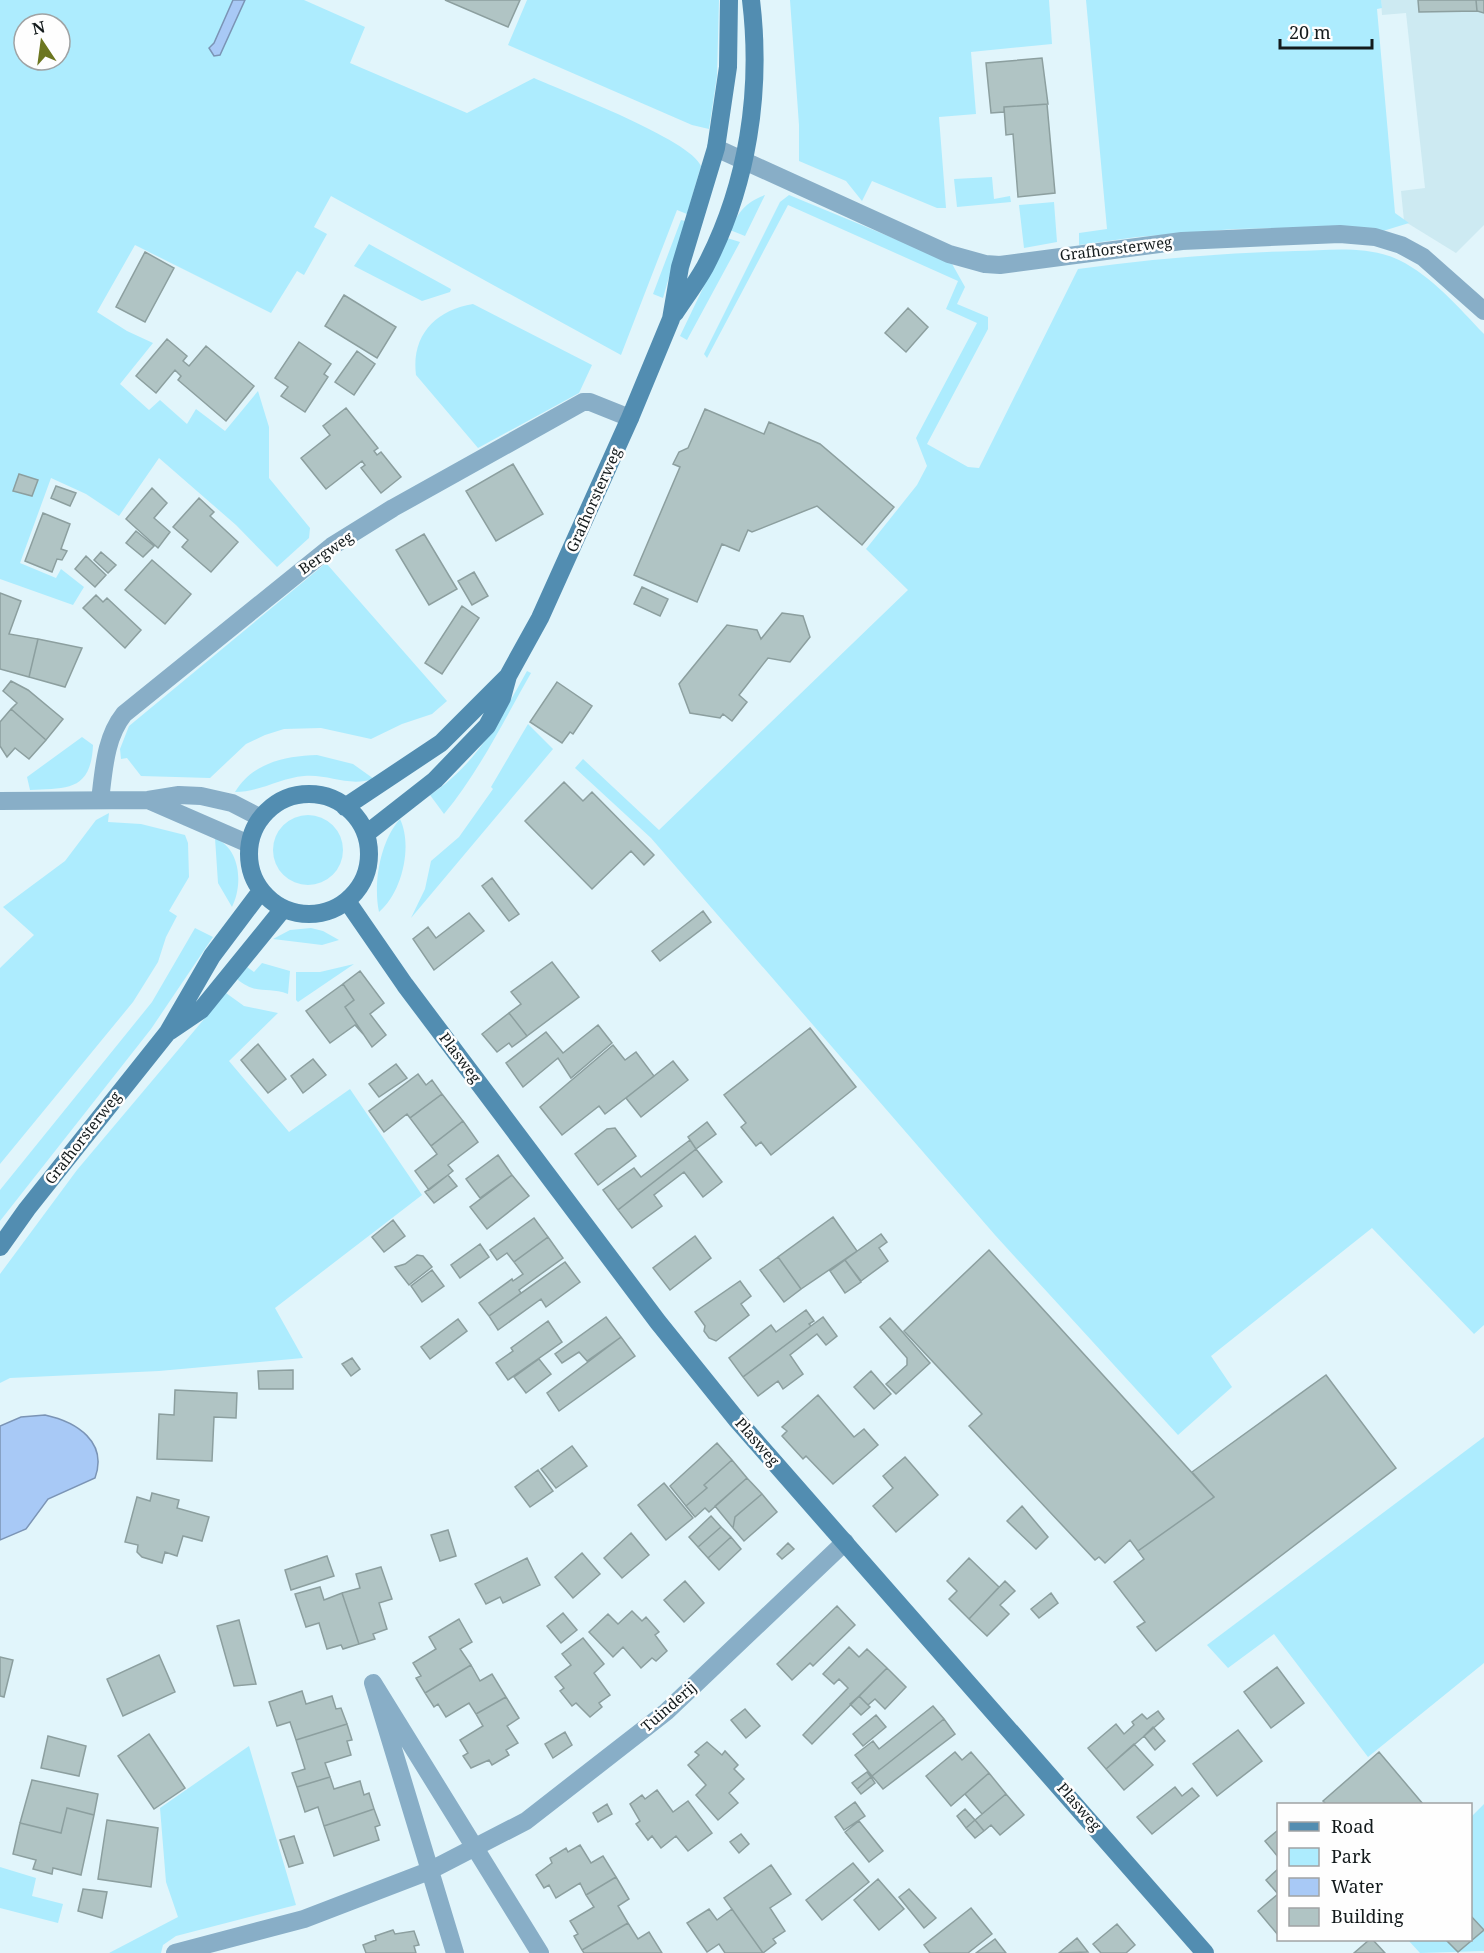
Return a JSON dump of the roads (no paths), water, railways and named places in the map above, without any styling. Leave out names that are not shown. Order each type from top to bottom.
[{"type":"main road","name":"Grafhorsterweg","points":[[671,319],[680,267],[716,148],[728,67],[729,0]]},
{"type":"main road","name":"Grafhorsterweg","points":[[366,834],[435,780],[474,743],[498,708],[508,676],[540,618],[630,418],[671,319],[705,267],[721,230],[744,160],[754,87],[751,0]]},
{"type":"main road","name":"Grafhorsterweg","points":[[345,807],[441,743],[508,676]]},
{"type":"main road","points":[[294,796],[321,796],[345,807],[354,814],[366,834],[369,863],[357,890],[347,901],[336,908],[310,915],[283,909],[261,891],[250,869],[249,844],[261,818],[270,808],[294,796]]},
{"type":"main road","name":"Grafhorsterweg","points":[[0,1247],[27,1209],[168,1032],[212,956],[261,891]]},
{"type":"main road","name":"Plasweg","points":[[347,901],[405,985],[658,1322],[737,1420],[1205,1953]]},
{"type":"main road","name":"Grafhorsterweg","points":[[168,1032],[201,1010],[283,909]]},
{"type":"street","name":"Grafhorsterweg","points":[[716,148],[949,254],[985,264],[1018,262],[1182,241],[1340,234],[1375,237],[1401,244],[1423,257],[1484,311]]},
{"type":"street","name":"Bergweg","points":[[100,800],[109,744],[114,727],[124,714],[332,546],[393,508],[583,402],[590,402],[630,418]]},
{"type":"street","points":[[0,801],[148,800],[179,795],[219,799],[261,818]]},
{"type":"street","points":[[148,800],[249,844]]},
{"type":"street","name":"Tuinderij","points":[[176,1953],[304,1919],[429,1871],[526,1821],[666,1712],[845,1542]]},
{"type":"street","points":[[455,1953],[373,1683],[540,1953]]},
{"type":"water","points":[[233,0],[245,0],[220,55],[214,56],[209,48],[214,43]]},
{"type":"water","points":[[45,1415],[68,1423],[87,1436],[97,1454],[98,1465],[95,1478],[48,1499],[26,1529],[0,1540],[0,1426],[21,1417]]}]
